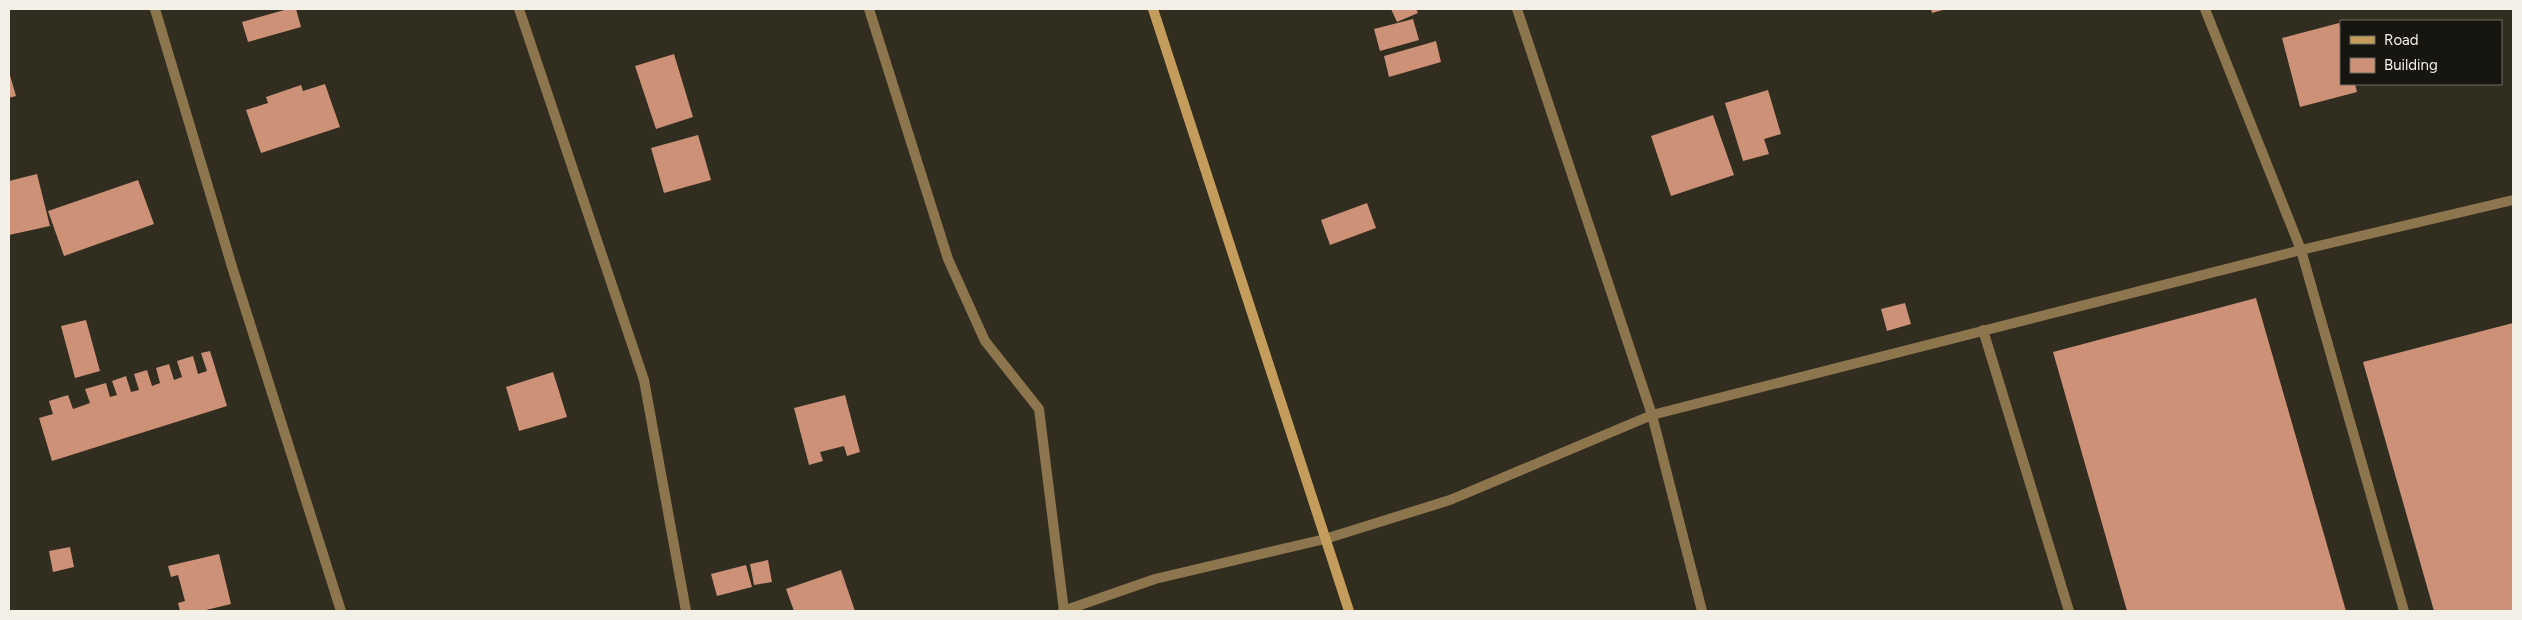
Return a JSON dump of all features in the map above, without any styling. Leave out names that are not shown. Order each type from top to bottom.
[{"type":"street","points":[[155,9],[236,279],[341,611]]},
{"type":"street","points":[[520,9],[644,380],[686,611]]},
{"type":"street","points":[[869,9],[948,260],[985,341],[1039,409],[1063,611],[1155,579],[1325,539],[1450,500],[1652,416],[2301,250],[2513,200]]},
{"type":"street","points":[[1153,9],[1349,611]]},
{"type":"street","points":[[1517,9],[1652,416],[1702,611]]},
{"type":"street","points":[[2205,9],[2301,250],[2404,611]]},
{"type":"street","points":[[1983,330],[2069,611]]},
{"type":"building","points":[[288,9],[296,9],[301,27],[248,42],[242,22]]},
{"type":"building","points":[[1391,9],[1416,9],[1418,13],[1397,22]]},
{"type":"building","points":[[1931,9],[1947,9],[1932,13]]},
{"type":"building","points":[[1413,19],[1419,40],[1380,51],[1374,29]]},
{"type":"building","points":[[2339,23],[2340,85],[2355,85],[2357,92],[2300,107],[2282,38]]},
{"type":"building","points":[[1436,41],[1441,62],[1389,77],[1384,56]]},
{"type":"building","points":[[674,54],[693,117],[656,129],[635,66]]},
{"type":"building","points":[[9,72],[16,96],[9,98]]},
{"type":"building","points":[[325,84],[340,127],[261,153],[246,110],[268,103],[266,97],[301,85],[303,91]]},
{"type":"building","points":[[1768,90],[1781,134],[1764,139],[1769,154],[1743,161],[1725,103]]},
{"type":"building","points":[[1713,115],[1734,175],[1671,196],[1651,136]]},
{"type":"building","points":[[698,135],[711,180],[664,193],[651,148]]},
{"type":"building","points":[[37,174],[50,226],[9,235],[9,181]]},
{"type":"building","points":[[138,180],[154,224],[64,256],[48,211]]},
{"type":"building","points":[[1367,203],[1376,228],[1330,245],[1321,220]]},
{"type":"building","points":[[2256,298],[2346,611],[2127,611],[2053,352]]},
{"type":"building","points":[[1905,303],[1911,324],[1887,331],[1881,309]]},
{"type":"building","points":[[86,320],[100,371],[75,378],[61,326]]},
{"type":"building","points":[[2513,323],[2513,611],[2434,611],[2363,362]]},
{"type":"building","points":[[210,351],[227,406],[52,461],[39,418],[53,414],[49,401],[68,395],[73,409],[90,403],[85,389],[106,383],[110,397],[117,395],[112,381],[126,376],[131,392],[139,390],[134,374],[147,370],[152,386],[160,383],[156,368],[169,364],[174,380],[182,377],[177,361],[193,356],[198,374],[207,371],[201,353]]},
{"type":"building","points":[[553,372],[567,417],[519,431],[506,387]]},
{"type":"building","points":[[845,395],[860,452],[847,456],[844,446],[820,452],[823,461],[809,465],[794,408]]},
{"type":"building","points":[[70,547],[74,567],[53,572],[49,551]]},
{"type":"building","points":[[219,554],[231,604],[202,611],[180,611],[178,603],[185,601],[178,575],[171,577],[168,566]]},
{"type":"building","points":[[768,560],[772,582],[754,585],[750,564]]},
{"type":"building","points":[[746,565],[752,587],[717,596],[711,574]]},
{"type":"building","points":[[841,570],[855,611],[794,611],[786,589]]}]
